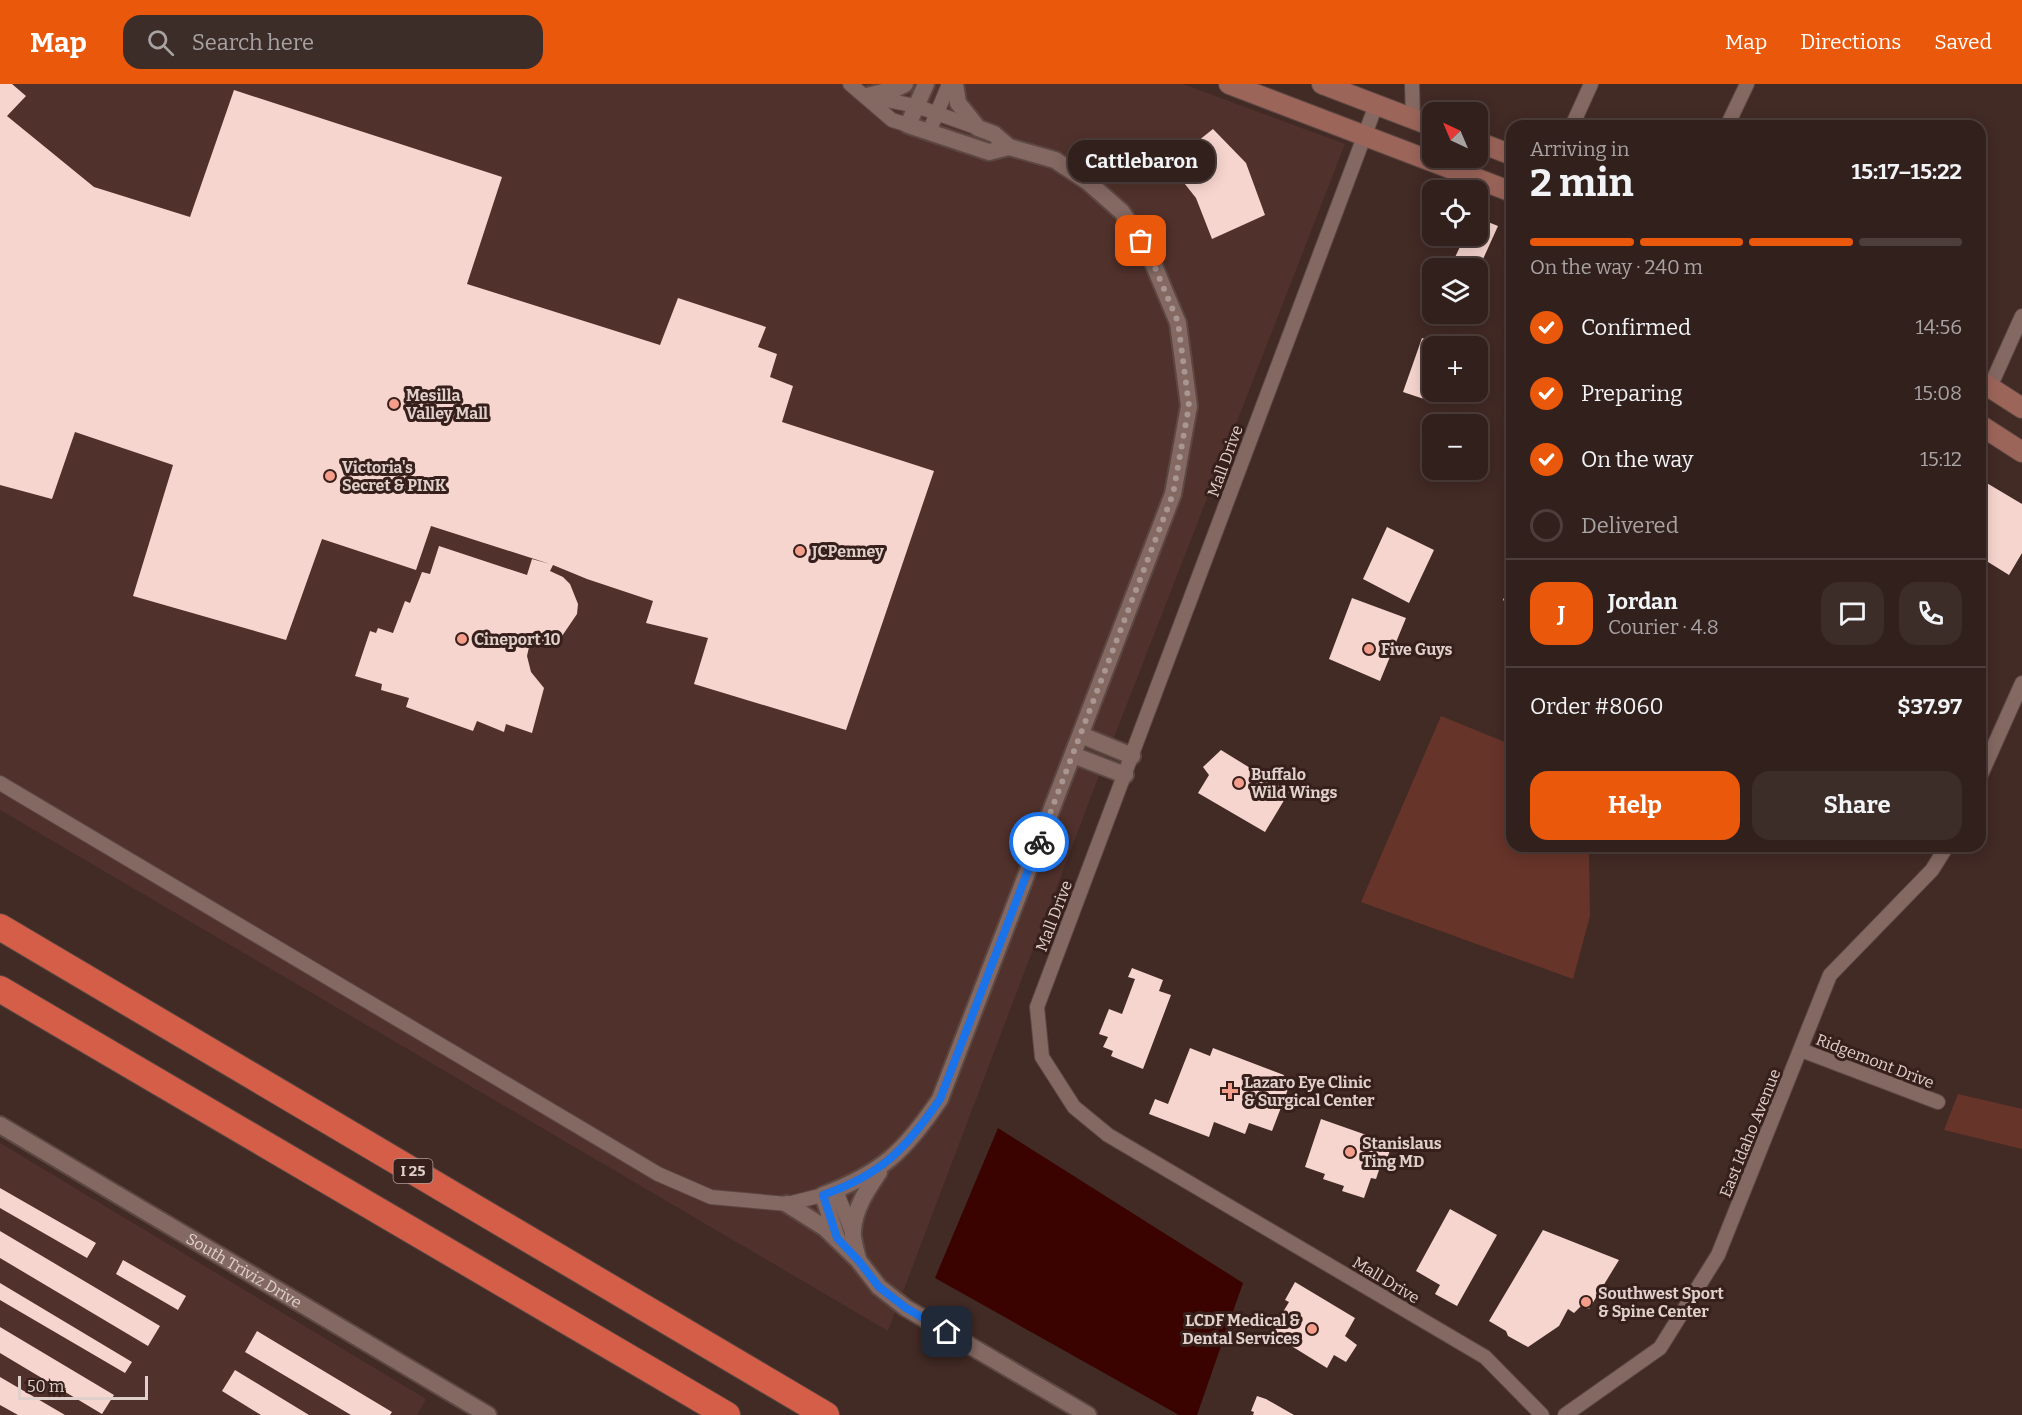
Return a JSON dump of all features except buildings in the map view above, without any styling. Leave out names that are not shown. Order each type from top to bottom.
[{"type":"highway","name":"I 25","points":[[0,927],[826,1415]]},
{"type":"highway","points":[[0,989],[727,1415]]},
{"type":"main road","points":[[1229,84],[1506,190]]},
{"type":"main road","points":[[1335,86],[1422,122]]},
{"type":"main road","points":[[1488,146],[1506,153]]},
{"type":"main road","points":[[1986,390],[2022,408]]},
{"type":"main road","points":[[1986,429],[2022,452]]},
{"type":"street","points":[[850,84],[867,96],[892,120],[989,152],[1009,147]]},
{"type":"street","points":[[867,96],[905,84]]},
{"type":"street","points":[[908,125],[926,84]]},
{"type":"street","points":[[929,132],[949,84]]},
{"type":"street","points":[[955,84],[958,103],[978,128]]},
{"type":"street","points":[[1412,84],[1413,119]]},
{"type":"street","points":[[1575,120],[1591,84]]},
{"type":"street","points":[[1730,120],[1748,84]]},
{"type":"street","points":[[844,1235],[862,1197],[885,1164],[917,1133],[940,1099],[1173,494],[1189,406],[1178,322],[1150,256],[1122,212],[1088,182],[1055,160],[1009,147],[994,134],[916,106],[867,96]]},
{"type":"street","name":"Mall Drive","points":[[1376,105],[1037,1007],[1042,1057],[1074,1107],[1108,1134],[1485,1357],[1542,1415]]},
{"type":"street","points":[[1986,382],[2022,316]]},
{"type":"street","points":[[1986,764],[2022,683]]},
{"type":"street","points":[[1081,735],[1132,756]]},
{"type":"street","points":[[1073,755],[1125,775]]},
{"type":"street","points":[[0,783],[658,1174],[711,1197],[787,1204],[830,1193],[859,1180],[885,1164]]},
{"type":"street","name":"East Idaho Avenue","points":[[1565,1415],[1660,1348],[1718,1255],[1830,975],[1932,870],[1943,852]]},
{"type":"street","name":"Ridgemont Drive","points":[[1801,1050],[1938,1102]]},
{"type":"street","name":"South Triviz Drive","points":[[0,1125],[488,1415]]},
{"type":"street","points":[[830,1193],[844,1235],[858,1260],[879,1287],[906,1308],[1088,1415]]},
{"type":"street","points":[[787,1204],[825,1228],[844,1235]]},
{"type":"shaded area","points":[[0,84],[1183,84],[1345,144],[1097,781],[888,1331],[0,810]]},
{"type":"shaded area","points":[[1441,716],[1506,743],[1506,852],[1588,852],[1589,855],[1590,916],[1573,979],[1361,902]]},
{"type":"shaded area","points":[[1958,1094],[2022,1109],[2022,1149],[1944,1130]]},
{"type":"shaded area","points":[[998,1128],[1243,1283],[1197,1415],[1179,1415],[935,1278]]},
{"type":"shaded area","points":[[0,1143],[426,1399],[417,1415],[0,1415]]},
{"type":"way so far","points":[[1039,842],[1173,494],[1189,406],[1178,322],[1150,256],[1141,241]]},
{"type":"place","name":"Cattlebaron","points":[[1141,241]]},
{"type":"place","name":"Mesilla Valley Mall","points":[[394,404]]},
{"type":"place","name":"Victoria's Secret & PINK","points":[[330,476]]},
{"type":"place","name":"JCPenney","points":[[800,551]]},
{"type":"place","name":"Cineport 10","points":[[462,639]]},
{"type":"place","name":"Five Guys","points":[[1369,649]]},
{"type":"place","name":"Buffalo Wild Wings","points":[[1239,783]]},
{"type":"place","name":"Lazaro Eye Clinic & Surgical Center","points":[[1230,1091]]},
{"type":"place","name":"Stanislaus Ting MD","points":[[1350,1152]]},
{"type":"place","name":"Southwest Sport & Spine Center","points":[[1586,1302]]},
{"type":"place","name":"LCDF Medical & Dental Services","points":[[1312,1329]]},
{"type":"route","points":[[947,1332],[906,1308],[879,1287],[837,1238],[823,1195],[859,1180],[885,1164],[917,1133],[940,1099],[1039,842]]}]
